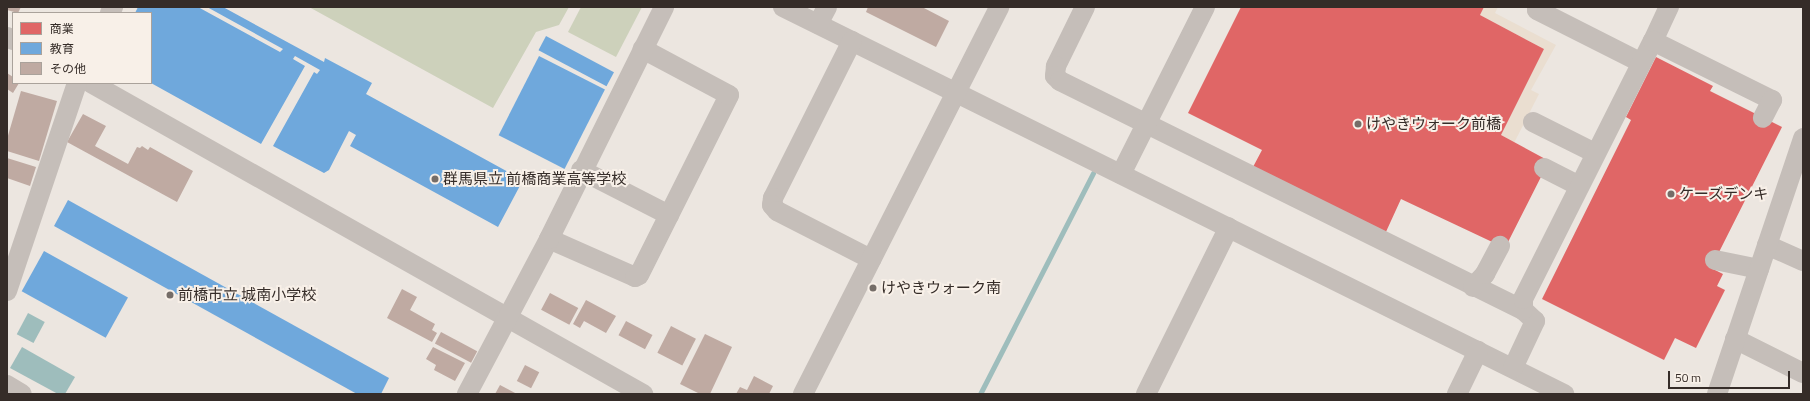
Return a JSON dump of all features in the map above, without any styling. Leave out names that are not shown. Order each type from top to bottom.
[{"type":"street","points":[[467,394],[549,239],[581,170],[664,7]]},
{"type":"street","points":[[783,7],[822,16],[852,41],[1564,394]]},
{"type":"street","points":[[804,394],[999,7]]},
{"type":"street","points":[[1085,7],[1056,66],[1057,79],[1523,310],[1535,321],[1513,368]]},
{"type":"street","points":[[1121,174],[1205,7]]},
{"type":"street","points":[[1537,7],[1537,10],[1640,62]]},
{"type":"street","points":[[1523,310],[1522,299],[1578,185],[1640,62],[1653,41],[1669,7]]},
{"type":"street","points":[[852,41],[773,198],[772,205],[777,211],[871,259]]},
{"type":"street","points":[[1653,41],[1772,100],[1763,118]]},
{"type":"street","points":[[549,239],[635,277],[639,275],[729,95],[643,49]]},
{"type":"street","points":[[7,291],[77,84]]},
{"type":"street","points":[[93,84],[506,319],[643,394]]},
{"type":"street","points":[[1533,122],[1595,153]]},
{"type":"street","points":[[1717,394],[1803,138]]},
{"type":"street","points":[[1544,168],[1578,185]]},
{"type":"street","points":[[581,170],[669,215]]},
{"type":"street","points":[[1146,394],[1229,227]]},
{"type":"street","points":[[1767,245],[1803,261]]},
{"type":"street","points":[[1478,289],[1500,246]]},
{"type":"street","points":[[1715,260],[1759,269]]},
{"type":"street","points":[[1735,339],[1803,373]]},
{"type":"street","points":[[1457,394],[1478,351]]},
{"type":"street","points":[[7,386],[22,394]]},
{"type":"green space","points":[[309,7],[569,7],[559,25],[536,32],[493,108]]},
{"type":"green space","points":[[581,7],[642,7],[616,57],[568,32]]},
{"type":"shaded area","points":[[1484,7],[1498,7],[1495,13],[1556,45],[1531,90],[1539,94],[1514,143],[1501,135],[1544,49],[1480,15]]},
{"type":"water","points":[[28,313],[45,322],[34,343],[17,334]]},
{"type":"water","points":[[22,347],[75,377],[65,394],[58,394],[10,368]]},
{"type":"building: 商業","name":"けやきウォーク前橋","points":[[1241,7],[1484,7],[1480,15],[1544,49],[1501,135],[1549,161],[1505,248],[1401,199],[1385,234],[1253,167],[1262,150],[1188,113]]},
{"type":"building: 商業","name":"ケーズデンキ","points":[[1656,57],[1713,86],[1710,91],[1782,127],[1711,268],[1723,274],[1717,286],[1725,290],[1696,348],[1675,338],[1664,360],[1542,299],[1631,120],[1626,117]]},
{"type":"building: 教育","points":[[138,7],[198,7],[280,52],[283,49],[207,7],[223,7],[324,62],[325,58],[372,83],[366,94],[523,180],[498,227],[350,146],[356,135],[349,131],[329,170],[324,173],[273,146],[314,72],[317,74],[320,70],[295,56],[293,59],[305,66],[261,144],[152,84],[152,12],[136,12]]},
{"type":"building: 教育","points":[[546,36],[614,72],[606,86],[538,50]]},
{"type":"building: 教育","points":[[539,56],[605,90],[565,169],[499,135]]},
{"type":"building: 教育","points":[[68,200],[389,378],[381,394],[357,394],[54,226]]},
{"type":"building: 教育","points":[[44,251],[128,298],[106,338],[22,291]]},
{"type":"building: その他","points":[[7,7],[21,7],[18,12],[7,10]]},
{"type":"building: その他","points":[[868,7],[922,7],[949,21],[936,47],[866,12]]},
{"type":"building: その他","points":[[7,73],[12,76],[12,84],[18,84],[13,93],[7,89]]},
{"type":"building: その他","points":[[21,91],[57,101],[39,161],[7,151],[7,139]]},
{"type":"building: その他","points":[[83,114],[106,126],[95,146],[128,164],[137,147],[140,148],[142,146],[148,150],[150,147],[193,171],[177,202],[67,142]]},
{"type":"building: その他","points":[[7,158],[36,167],[30,186],[7,178]]},
{"type":"building: その他","points":[[402,289],[417,297],[410,310],[435,324],[432,330],[437,333],[432,342],[387,318]]},
{"type":"building: その他","points":[[550,293],[578,308],[569,325],[541,310]]},
{"type":"building: その他","points":[[586,300],[616,316],[606,333],[584,321],[580,328],[573,324]]},
{"type":"building: その他","points":[[626,321],[652,335],[645,349],[618,335]]},
{"type":"building: その他","points":[[671,326],[696,339],[682,365],[657,353]]},
{"type":"building: その他","points":[[441,332],[477,351],[471,363],[435,343]]},
{"type":"building: その他","points":[[705,334],[732,347],[710,394],[700,394],[680,384]]},
{"type":"building: その他","points":[[433,347],[465,363],[455,381],[434,370],[436,365],[426,359]]},
{"type":"building: その他","points":[[525,365],[539,372],[531,388],[517,381]]},
{"type":"building: その他","points":[[754,376],[773,386],[769,394],[736,394],[740,387],[747,390]]},
{"type":"building: その他","points":[[500,385],[517,394],[495,394]]},
{"type":"waterway","points":[[980,394],[1093,173]]},
{"type":"place","name":"けやきウォーク前橋","points":[[1358,124]]},
{"type":"place","name":"群馬県立 前橋商業高等学校","points":[[435,179]]},
{"type":"place","name":"ケーズデンキ","points":[[1671,194]]},
{"type":"place","name":"けやきウォーク南","points":[[873,288]]},
{"type":"place","name":"前橋市立 城南小学校","points":[[170,295]]}]
